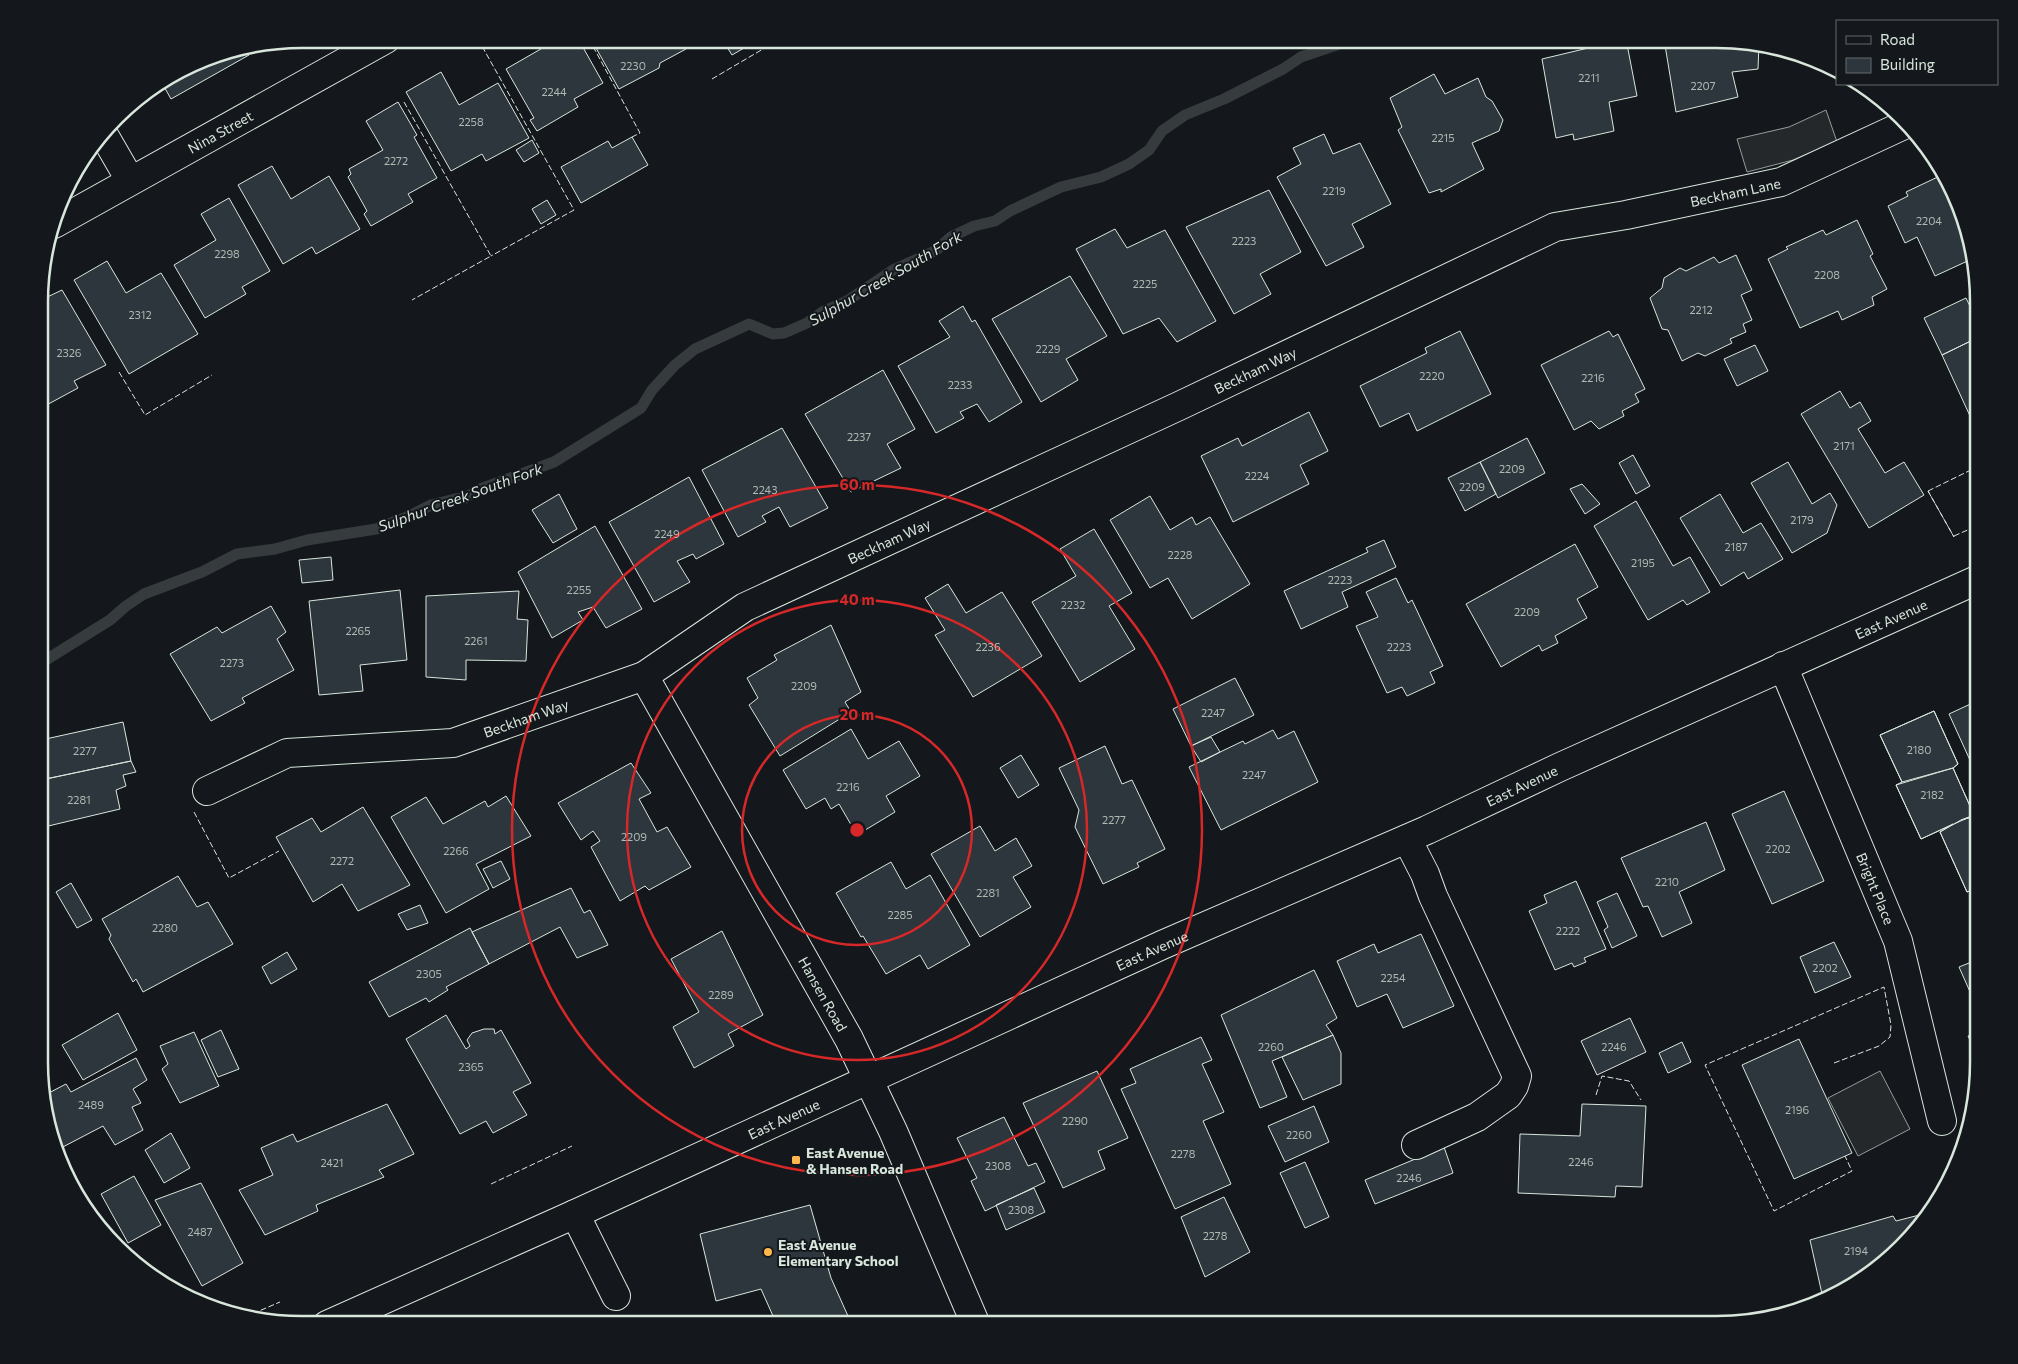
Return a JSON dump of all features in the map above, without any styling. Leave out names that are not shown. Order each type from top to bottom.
[{"type":"street","name":"Nina Street","points":[[61,220],[370,48]]},
{"type":"street","name":"Beckham Lane","points":[[1555,227],[1626,215],[1781,182],[1901,127]]},
{"type":"street","points":[[106,139],[130,180]]},
{"type":"street","name":"Beckham Way","points":[[207,791],[287,753],[453,743],[644,676],[745,607],[1179,406],[1555,227]]},
{"type":"street","name":"East Avenue","points":[[347,1316],[575,1214],[1162,945],[1407,839],[1560,767],[1970,583]]},
{"type":"street","name":"Bright Place","points":[[1783,666],[1898,942],[1942,1121]]},
{"type":"street","name":"Hansen Road","points":[[644,676],[844,1029],[893,1131],[972,1316]]},
{"type":"street","points":[[1407,839],[1425,874],[1433,896],[1517,1076],[1514,1086],[1508,1095],[1477,1117],[1416,1145]]},
{"type":"street","points":[[575,1214],[616,1296]]},
{"type":"shaded area","points":[[1826,110],[1837,142],[1793,160],[1747,172],[1737,139],[1789,127]]},
{"type":"shaded area","points":[[1880,1071],[1910,1129],[1858,1156],[1828,1098]]},
{"type":"building","points":[[543,48],[583,48],[603,83],[574,99],[578,107],[537,131],[530,120],[534,118],[506,69]]},
{"type":"building","points":[[596,48],[686,48],[660,63],[659,68],[619,89]]},
{"type":"building","points":[[728,48],[744,48],[732,55]]},
{"type":"building","points":[[1588,48],[1628,48],[1637,96],[1609,102],[1614,131],[1574,140],[1573,134],[1556,138],[1542,59]]},
{"type":"building","points":[[1665,48],[1733,48],[1759,51],[1758,69],[1732,72],[1738,97],[1676,112]]},
{"type":"building","points":[[248,53],[249,55],[171,99],[164,87],[204,67]]},
{"type":"building","points":[[441,72],[459,105],[498,83],[529,138],[486,161],[482,154],[451,171],[406,92]]},
{"type":"building","points":[[1434,74],[1445,94],[1478,78],[1486,97],[1492,101],[1503,120],[1499,131],[1472,143],[1484,169],[1441,192],[1441,189],[1429,193],[1398,130],[1402,127],[1390,98]]},
{"type":"building","points":[[398,102],[417,135],[414,137],[437,178],[408,194],[413,202],[371,226],[364,214],[367,211],[348,177],[351,174],[349,169],[383,150],[366,121]]},
{"type":"building","points":[[1324,134],[1333,154],[1360,143],[1391,204],[1352,224],[1364,247],[1326,266],[1277,177],[1301,164],[1293,148]]},
{"type":"building","points":[[632,137],[648,165],[581,203],[561,167],[608,141],[612,148]]},
{"type":"building","points":[[532,140],[539,153],[524,162],[516,150]]},
{"type":"building","points":[[272,166],[291,199],[329,176],[360,229],[316,254],[312,247],[283,264],[238,185]]},
{"type":"building","points":[[1938,177],[1957,220],[1967,261],[1935,276],[1917,237],[1905,243],[1888,206],[1908,196],[1906,192]]},
{"type":"building","points":[[1269,190],[1301,252],[1260,274],[1271,294],[1234,314],[1186,227]]},
{"type":"building","points":[[229,198],[270,271],[242,287],[246,294],[205,318],[174,265],[216,240],[201,214]]},
{"type":"building","points":[[547,200],[556,215],[541,224],[532,209]]},
{"type":"building","points":[[1857,220],[1873,254],[1870,256],[1887,289],[1872,297],[1874,305],[1842,320],[1838,311],[1800,328],[1768,259],[1788,249],[1786,247],[1823,230],[1826,235]]},
{"type":"building","points":[[1115,229],[1127,248],[1165,230],[1216,321],[1177,342],[1159,318],[1123,334],[1076,249]]},
{"type":"building","points":[[1736,255],[1752,290],[1741,295],[1752,320],[1743,324],[1746,332],[1730,339],[1732,343],[1705,356],[1698,353],[1682,361],[1668,330],[1662,329],[1650,298],[1662,288],[1664,278],[1680,268],[1686,271],[1714,257],[1719,263]]},
{"type":"building","points":[[107,261],[126,293],[161,273],[198,334],[129,374],[74,280]]},
{"type":"building","points":[[1070,276],[1107,336],[1066,359],[1078,380],[1041,402],[992,319]]},
{"type":"building","points":[[62,290],[106,365],[74,381],[78,388],[48,404],[48,301],[48,297]]},
{"type":"building","points":[[1966,298],[1970,306],[1970,341],[1942,355],[1924,318]]},
{"type":"building","points":[[963,306],[972,322],[975,320],[1022,402],[989,422],[977,404],[960,412],[964,418],[936,433],[898,366],[950,337],[939,321]]},
{"type":"building","points":[[1460,331],[1491,394],[1417,431],[1409,413],[1380,427],[1360,386],[1427,353],[1425,348]]},
{"type":"building","points":[[1609,331],[1613,337],[1618,334],[1645,389],[1635,394],[1639,402],[1622,411],[1624,416],[1599,429],[1591,421],[1574,430],[1541,365]]},
{"type":"building","points":[[1970,341],[1970,416],[1942,355]]},
{"type":"building","points":[[1755,345],[1768,371],[1737,386],[1724,359]]},
{"type":"building","points":[[883,370],[915,429],[887,444],[901,468],[851,492],[805,414]]},
{"type":"building","points":[[1840,391],[1850,408],[1860,402],[1871,421],[1858,429],[1885,473],[1904,462],[1924,495],[1869,528],[1801,414]]},
{"type":"building","points":[[1309,412],[1328,451],[1300,465],[1309,484],[1233,522],[1201,456],[1238,438],[1242,446]]},
{"type":"building","points":[[782,428],[828,508],[790,527],[779,507],[762,516],[766,522],[738,537],[702,470]]},
{"type":"building","points":[[1527,438],[1545,473],[1498,498],[1480,462]]},
{"type":"building","points":[[1633,455],[1650,486],[1636,494],[1619,463]]},
{"type":"building","points":[[1480,462],[1496,494],[1465,511],[1448,478]]},
{"type":"building","points":[[1788,462],[1812,504],[1830,493],[1837,505],[1827,533],[1792,553],[1751,483]]},
{"type":"building","points":[[689,477],[724,544],[696,559],[693,554],[677,561],[690,582],[654,602],[609,522]]},
{"type":"building","points":[[1582,484],[1600,504],[1585,514],[1570,489]]},
{"type":"building","points":[[559,494],[577,529],[553,543],[532,510]]},
{"type":"building","points":[[1720,494],[1743,533],[1761,523],[1783,559],[1748,579],[1744,572],[1721,586],[1680,518]]},
{"type":"building","points":[[1150,496],[1170,530],[1192,517],[1196,525],[1210,517],[1250,584],[1192,619],[1168,578],[1150,588],[1110,520]]},
{"type":"building","points":[[1636,501],[1673,566],[1690,557],[1710,592],[1687,605],[1683,600],[1648,620],[1594,526]]},
{"type":"building","points":[[595,526],[642,609],[606,628],[593,607],[578,612],[583,620],[552,638],[518,572]]},
{"type":"building","points":[[1094,529],[1132,593],[1109,606],[1135,649],[1080,682],[1032,602],[1076,576],[1060,549]]},
{"type":"building","points":[[1384,540],[1396,567],[1342,592],[1348,607],[1301,629],[1284,591],[1368,552],[1366,548]]},
{"type":"building","points":[[1575,544],[1598,587],[1577,599],[1587,618],[1555,636],[1558,643],[1542,651],[1539,645],[1501,667],[1466,604]]},
{"type":"building","points":[[331,557],[333,580],[302,583],[299,560]]},
{"type":"building","points":[[1396,578],[1408,603],[1412,600],[1443,666],[1430,672],[1435,683],[1407,696],[1402,687],[1387,693],[1356,626],[1378,617],[1366,592]]},
{"type":"building","points":[[948,584],[966,613],[1002,592],[1042,656],[973,697],[935,635],[945,630],[925,598]]},
{"type":"building","points":[[400,590],[407,660],[360,665],[363,691],[319,695],[309,601]]},
{"type":"building","points":[[519,591],[517,619],[528,620],[526,661],[466,660],[466,680],[426,677],[426,596]]},
{"type":"building","points":[[271,606],[286,632],[277,639],[294,670],[242,698],[245,703],[211,721],[170,654],[217,627],[222,633]]},
{"type":"building","points":[[831,625],[861,692],[845,702],[851,712],[780,756],[749,705],[758,698],[747,678],[777,660],[774,655]]},
{"type":"building","points":[[1235,678],[1254,715],[1191,746],[1173,709]]},
{"type":"building","points":[[1970,704],[1970,760],[1949,714]]},
{"type":"building","points":[[1934,711],[1958,764],[1953,768],[1970,806],[1970,817],[1961,820],[1970,818],[1970,891],[1967,892],[1940,832],[1953,824],[1921,839],[1896,785],[1902,782],[1880,735]]},
{"type":"building","points":[[1934,711],[1958,764],[1953,768],[1902,782],[1880,735]]},
{"type":"building","points":[[123,722],[131,761],[48,779],[48,738]]},
{"type":"building","points":[[851,729],[868,759],[899,741],[920,776],[886,796],[895,812],[857,835],[839,804],[831,809],[825,798],[806,809],[783,770]]},
{"type":"building","points":[[1273,730],[1278,739],[1294,731],[1318,782],[1221,830],[1189,767],[1243,741],[1245,744]]},
{"type":"building","points":[[1211,737],[1220,752],[1201,762],[1191,746]]},
{"type":"building","points":[[1105,746],[1122,784],[1132,780],[1165,849],[1137,863],[1139,867],[1103,884],[1075,827],[1079,810],[1059,768]]},
{"type":"building","points":[[1021,755],[1039,785],[1018,798],[1000,768]]},
{"type":"building","points":[[131,761],[136,772],[123,775],[126,786],[116,790],[120,809],[48,826],[48,779]]},
{"type":"building","points":[[631,763],[651,793],[639,799],[657,832],[667,827],[691,867],[649,890],[645,886],[620,901],[591,847],[600,841],[593,831],[581,840],[558,803]]},
{"type":"building","points":[[1953,768],[1970,806],[1970,817],[1921,839],[1896,785]]},
{"type":"building","points":[[1784,791],[1824,881],[1772,904],[1732,814]]},
{"type":"building","points":[[506,796],[531,836],[476,864],[489,889],[446,913],[391,817],[426,797],[443,824],[485,801],[488,807]]},
{"type":"building","points":[[363,807],[410,885],[358,911],[342,884],[313,902],[276,837],[312,818],[321,832]]},
{"type":"building","points":[[1970,818],[1970,891],[1967,892],[1940,832],[1961,820]]},
{"type":"building","points":[[1706,822],[1725,870],[1679,892],[1692,923],[1662,937],[1648,906],[1643,907],[1621,858]]},
{"type":"building","points":[[980,826],[995,851],[1016,838],[1032,866],[1013,877],[1031,907],[980,937],[931,854]]},
{"type":"building","points":[[501,861],[510,879],[493,888],[483,869]]},
{"type":"building","points":[[891,862],[906,889],[930,875],[970,945],[928,969],[920,955],[886,974],[863,936],[861,937],[836,893]]},
{"type":"building","points":[[178,876],[197,907],[208,902],[233,944],[143,992],[136,979],[133,982],[109,939],[111,935],[102,919]]},
{"type":"building","points":[[1576,881],[1606,949],[1584,958],[1586,962],[1574,967],[1572,963],[1555,970],[1529,911],[1547,903],[1544,895]]},
{"type":"building","points":[[71,883],[92,920],[77,928],[56,892]]},
{"type":"building","points":[[571,888],[584,913],[590,910],[608,945],[577,958],[560,927],[489,964],[472,932]]},
{"type":"building","points":[[1617,893],[1637,936],[1612,948],[1604,930],[1608,927],[1597,902]]},
{"type":"building","points":[[420,905],[428,923],[407,930],[398,914]]},
{"type":"building","points":[[470,928],[489,964],[446,987],[448,990],[429,1002],[426,998],[389,1017],[369,982]]},
{"type":"building","points":[[722,931],[763,1015],[728,1034],[734,1046],[694,1068],[673,1027],[699,1012],[671,959]]},
{"type":"building","points":[[1421,934],[1454,1006],[1403,1028],[1387,994],[1357,1007],[1337,961],[1374,944],[1378,953]]},
{"type":"building","points":[[1834,942],[1851,977],[1815,993],[1800,957]]},
{"type":"building","points":[[287,952],[297,969],[271,984],[262,967]]},
{"type":"building","points":[[1970,963],[1970,992],[1959,967]]},
{"type":"building","points":[[1314,970],[1337,1018],[1326,1025],[1333,1035],[1272,1061],[1287,1097],[1260,1108],[1221,1015]]},
{"type":"building","points":[[118,1013],[137,1050],[83,1080],[62,1045]]},
{"type":"building","points":[[446,1015],[466,1049],[470,1046],[467,1040],[472,1033],[484,1029],[494,1029],[495,1034],[501,1030],[531,1083],[513,1092],[527,1115],[493,1133],[486,1121],[460,1134],[406,1039]]},
{"type":"building","points":[[1630,1018],[1646,1052],[1597,1075],[1581,1041]]},
{"type":"building","points":[[221,1030],[239,1069],[218,1077],[201,1040]]},
{"type":"building","points":[[194,1032],[219,1086],[180,1103],[162,1069],[168,1064],[160,1046]]},
{"type":"building","points":[[1333,1035],[1341,1053],[1341,1084],[1303,1100],[1282,1057]]},
{"type":"building","points":[[1201,1037],[1212,1060],[1202,1064],[1224,1112],[1203,1121],[1231,1184],[1175,1209],[1121,1089],[1136,1083],[1130,1069]]},
{"type":"building","points":[[1799,1039],[1852,1153],[1794,1179],[1742,1065]]},
{"type":"building","points":[[1682,1042],[1691,1062],[1668,1073],[1659,1053]]},
{"type":"building","points":[[136,1058],[147,1080],[133,1089],[141,1103],[132,1107],[143,1130],[115,1145],[103,1126],[62,1147],[52,1112],[50,1093],[66,1084],[71,1092]]},
{"type":"building","points":[[1097,1071],[1128,1138],[1098,1151],[1105,1169],[1063,1188],[1023,1103]]},
{"type":"building","points":[[387,1104],[414,1154],[379,1170],[384,1177],[316,1205],[318,1211],[265,1235],[239,1190],[273,1175],[261,1148],[293,1134],[297,1142]]},
{"type":"building","points":[[1582,1104],[1646,1106],[1642,1187],[1616,1186],[1615,1197],[1518,1193],[1520,1134],[1580,1136]]},
{"type":"building","points":[[1314,1106],[1329,1142],[1285,1162],[1268,1126]]},
{"type":"building","points":[[1004,1117],[1028,1166],[1036,1163],[1045,1182],[985,1211],[971,1181],[977,1178],[957,1138]]},
{"type":"building","points":[[171,1133],[190,1168],[164,1183],[145,1150]]},
{"type":"building","points":[[1444,1147],[1453,1173],[1375,1204],[1365,1180]]},
{"type":"building","points":[[1305,1162],[1329,1217],[1305,1228],[1280,1173]]},
{"type":"building","points":[[134,1176],[161,1225],[128,1243],[101,1194]]},
{"type":"building","points":[[201,1183],[243,1263],[202,1286],[155,1200]]},
{"type":"building","points":[[1034,1188],[1045,1212],[1006,1230],[996,1205]]},
{"type":"building","points":[[1224,1197],[1250,1252],[1205,1277],[1181,1217]]},
{"type":"building","points":[[810,1205],[831,1278],[848,1316],[773,1316],[761,1289],[716,1301],[700,1234]]},
{"type":"building","points":[[1920,1215],[1908,1230],[1884,1254],[1858,1274],[1822,1293],[1810,1240],[1893,1216],[1896,1221]]},
{"type":"waterway","name":"Sulphur Creek South Fork","points":[[48,659],[110,620],[144,594],[202,572],[237,554],[275,549],[307,540],[376,529],[431,505],[465,498],[480,489],[554,462],[641,408],[652,390],[675,365],[695,349],[749,324],[773,334],[784,333],[807,323],[824,311],[847,301],[893,270],[935,251],[951,237],[974,226],[995,221],[1010,211],[1061,187],[1101,177],[1129,164],[1149,150],[1162,131],[1185,115],[1224,99],[1283,69],[1301,57],[1328,48]]},
{"type":"fence","points":[[483,48],[574,210],[491,256]]},
{"type":"fence","points":[[594,48],[640,133],[632,137]]},
{"type":"fence","points":[[712,79],[765,48]]},
{"type":"fence","points":[[404,102],[491,256],[412,300]]},
{"type":"fence","points":[[119,372],[145,415],[212,375]]},
{"type":"fence","points":[[1928,491],[1970,470]]},
{"type":"fence","points":[[1928,491],[1954,537],[1928,491]]},
{"type":"fence","points":[[1954,536],[1970,529]]},
{"type":"fence","points":[[194,812],[229,878],[279,851]]},
{"type":"fence","points":[[1834,1063],[1879,1046],[1890,1037],[1891,1025],[1884,987],[1705,1065],[1774,1211],[1852,1171],[1845,1156]]},
{"type":"fence","points":[[1596,1095],[1602,1076],[1629,1081],[1641,1100]]},
{"type":"fence","points":[[491,1184],[572,1146]]},
{"type":"fence","points":[[256,1312],[280,1302]]},
{"type":"place","name":"East Avenue & Hansen Road","points":[[796,1160]]},
{"type":"place","name":"East Avenue Elementary School","points":[[768,1252]]}]
